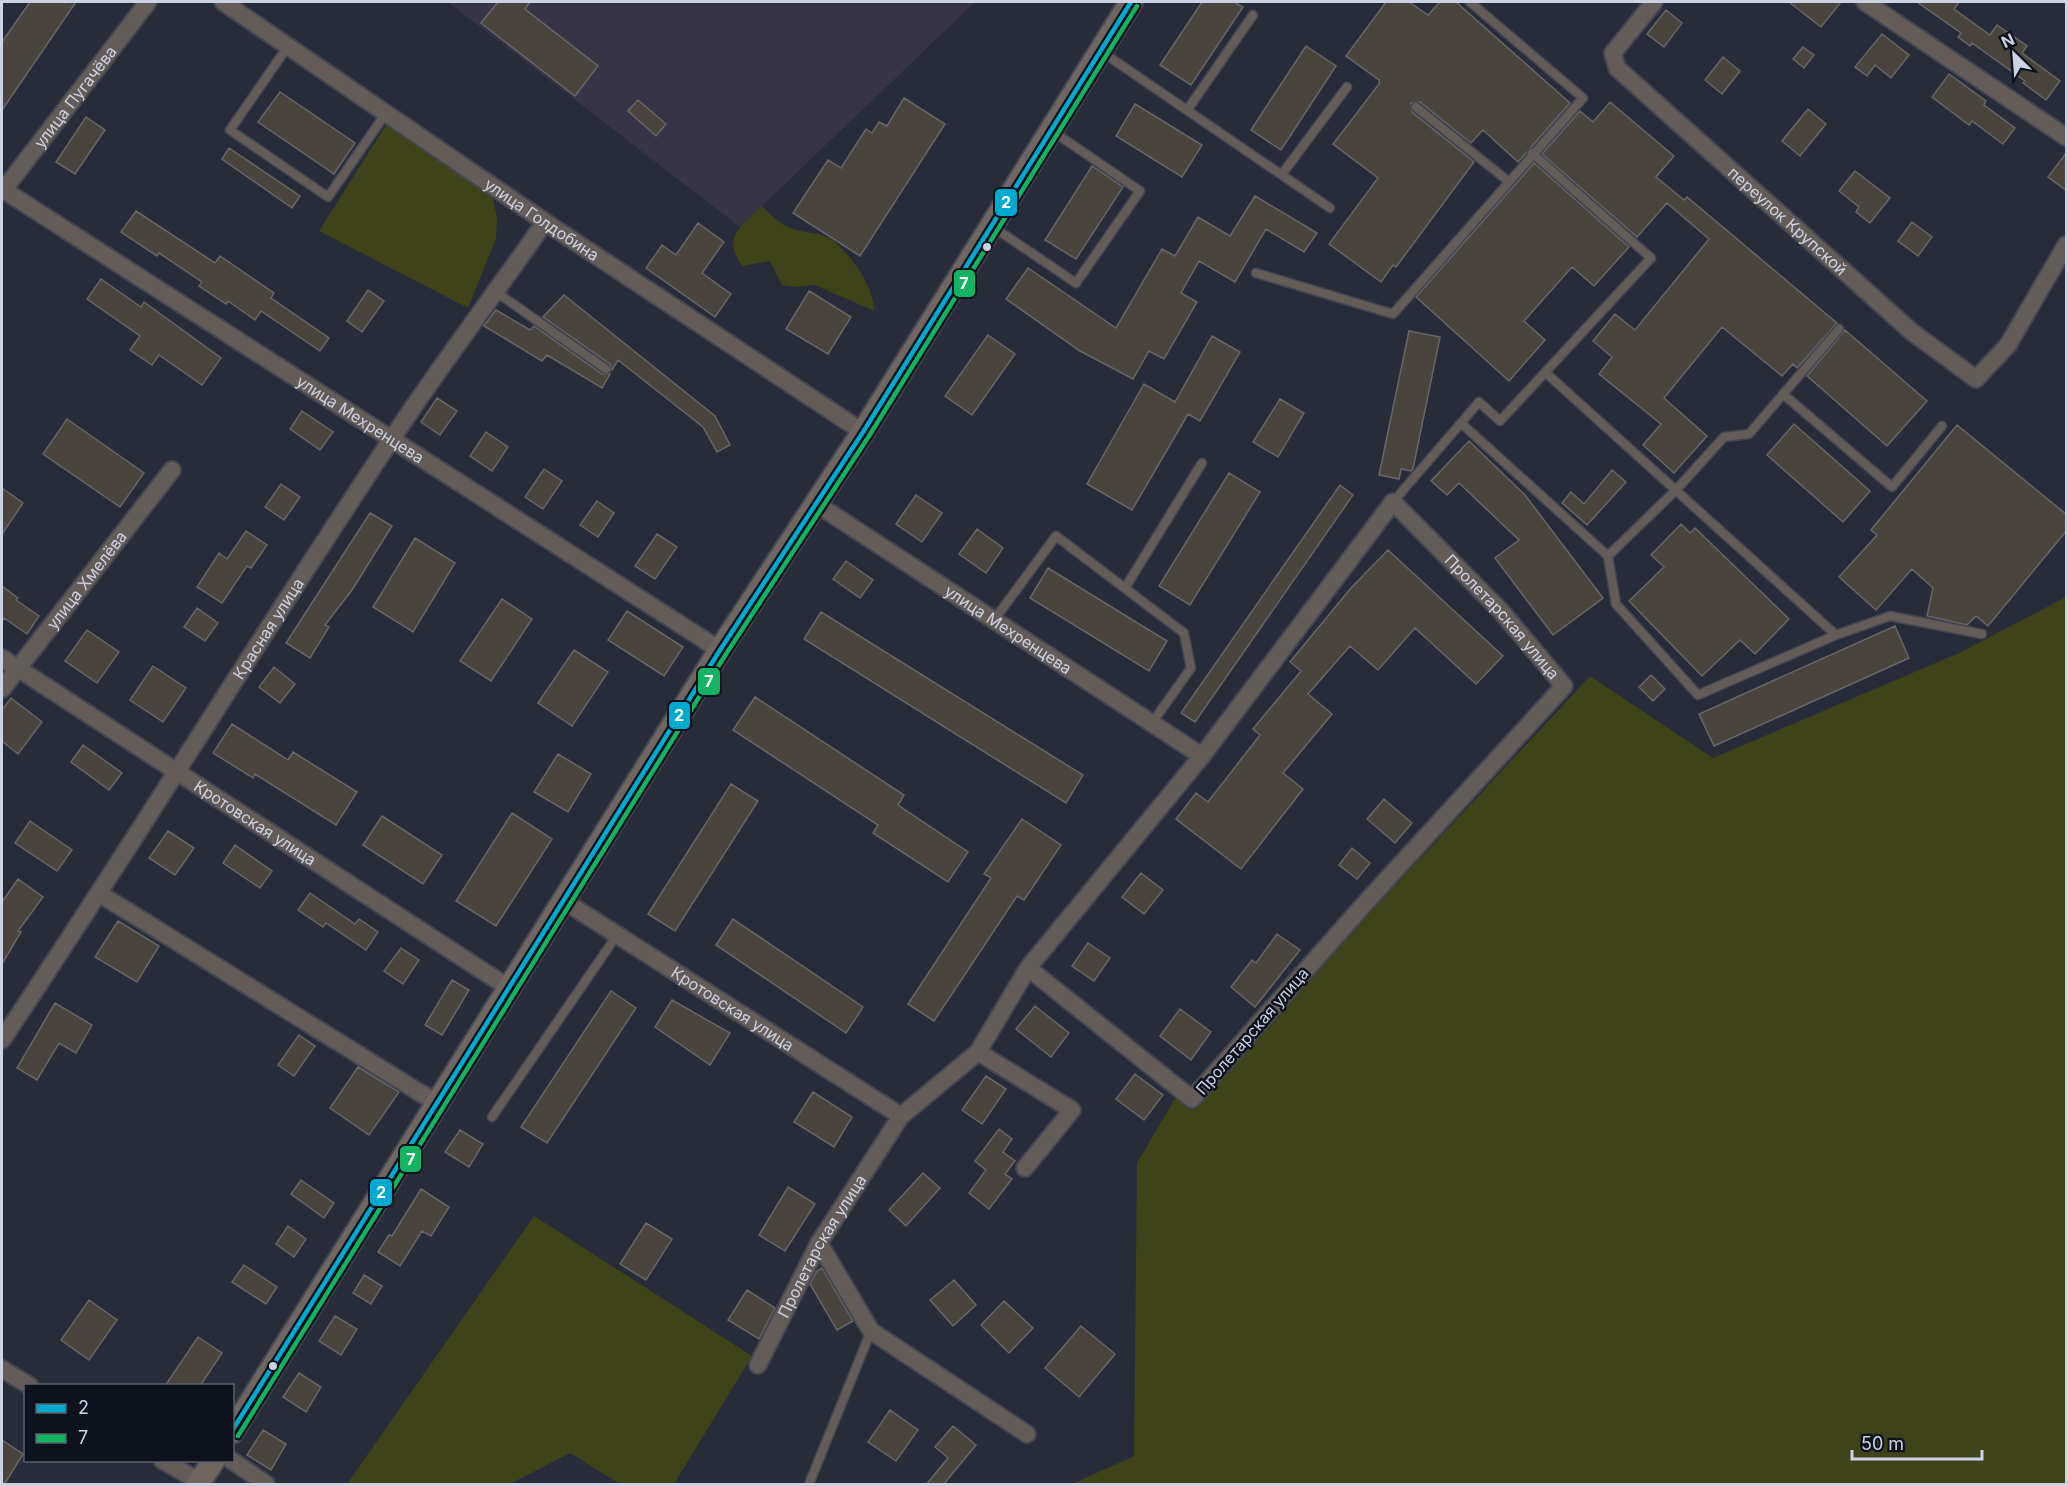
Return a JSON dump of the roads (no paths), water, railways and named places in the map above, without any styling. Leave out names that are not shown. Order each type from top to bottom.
[{"type":"main road","points":[[234,1429],[720,650],[863,432],[1131,2]]},
{"type":"main road","points":[[199,1483],[213,1462]]},
{"type":"street","name":"улица Пугачёва","points":[[2,190],[148,2]]},
{"type":"street","name":"улица Голдобина","points":[[223,2],[545,222],[863,432]]},
{"type":"street","name":"переулок Крупской","points":[[1654,2],[1613,53],[1617,68],[1912,332],[1976,379],[2008,345],[2067,245]]},
{"type":"street","points":[[1865,2],[2067,137]]},
{"type":"street","name":"улица Мехренцева","points":[[2,190],[393,438],[720,650]]},
{"type":"street","name":"Красная улица","points":[[2,1040],[100,894],[176,770],[393,438],[545,222]]},
{"type":"street","name":"улица Хмелёва","points":[[2,689],[172,470]]},
{"type":"street","name":"Пролетарская улица","points":[[758,1365],[819,1243],[901,1116],[978,1052],[1028,968],[1202,756],[1393,502],[1500,610],[1564,686],[1375,892],[1192,1099],[1028,968]]},
{"type":"street","name":"улица Мехренцева","points":[[815,503],[1202,756]]},
{"type":"street","name":"Кротовская улица","points":[[2,657],[509,988]]},
{"type":"street","points":[[100,894],[438,1104]]},
{"type":"street","name":"Кротовская улица","points":[[564,901],[901,1116]]},
{"type":"street","points":[[978,1052],[1072,1110],[1025,1168]]},
{"type":"street","points":[[819,1243],[871,1331],[1027,1434]]},
{"type":"street","points":[[2,1369],[27,1384]]},
{"type":"street","points":[[164,1462],[199,1483]]},
{"type":"street","points":[[232,1462],[266,1485]]},
{"type":"lane","points":[[1256,273],[1392,314],[1583,98],[1470,2]]},
{"type":"lane","points":[[1188,109],[1253,15]]},
{"type":"lane","points":[[288,46],[230,130],[328,197],[386,113]]},
{"type":"lane","points":[[1100,50],[1329,208]]},
{"type":"lane","points":[[1282,174],[1347,87]]},
{"type":"lane","points":[[1416,107],[1508,181]]},
{"type":"lane","points":[[991,226],[1076,283],[1140,191],[1051,130]]},
{"type":"lane","points":[[1393,502],[1479,402],[1500,421],[1651,258],[1532,153]]},
{"type":"lane","points":[[496,292],[606,369]]},
{"type":"lane","points":[[1608,556],[1676,490],[1724,437],[1749,434],[1839,329]]},
{"type":"lane","points":[[1546,373],[1836,635]]},
{"type":"lane","points":[[1783,394],[1892,487],[1942,426]]},
{"type":"lane","points":[[1461,423],[1608,556],[1616,604],[1698,695],[1836,635],[1890,616],[1982,634]]},
{"type":"lane","points":[[1125,588],[1202,463]]},
{"type":"lane","points":[[994,620],[1056,536],[1184,633],[1191,668],[1152,723]]},
{"type":"lane","points":[[492,1117],[617,935]]},
{"type":"lane","points":[[809,1485],[871,1331]]}]
